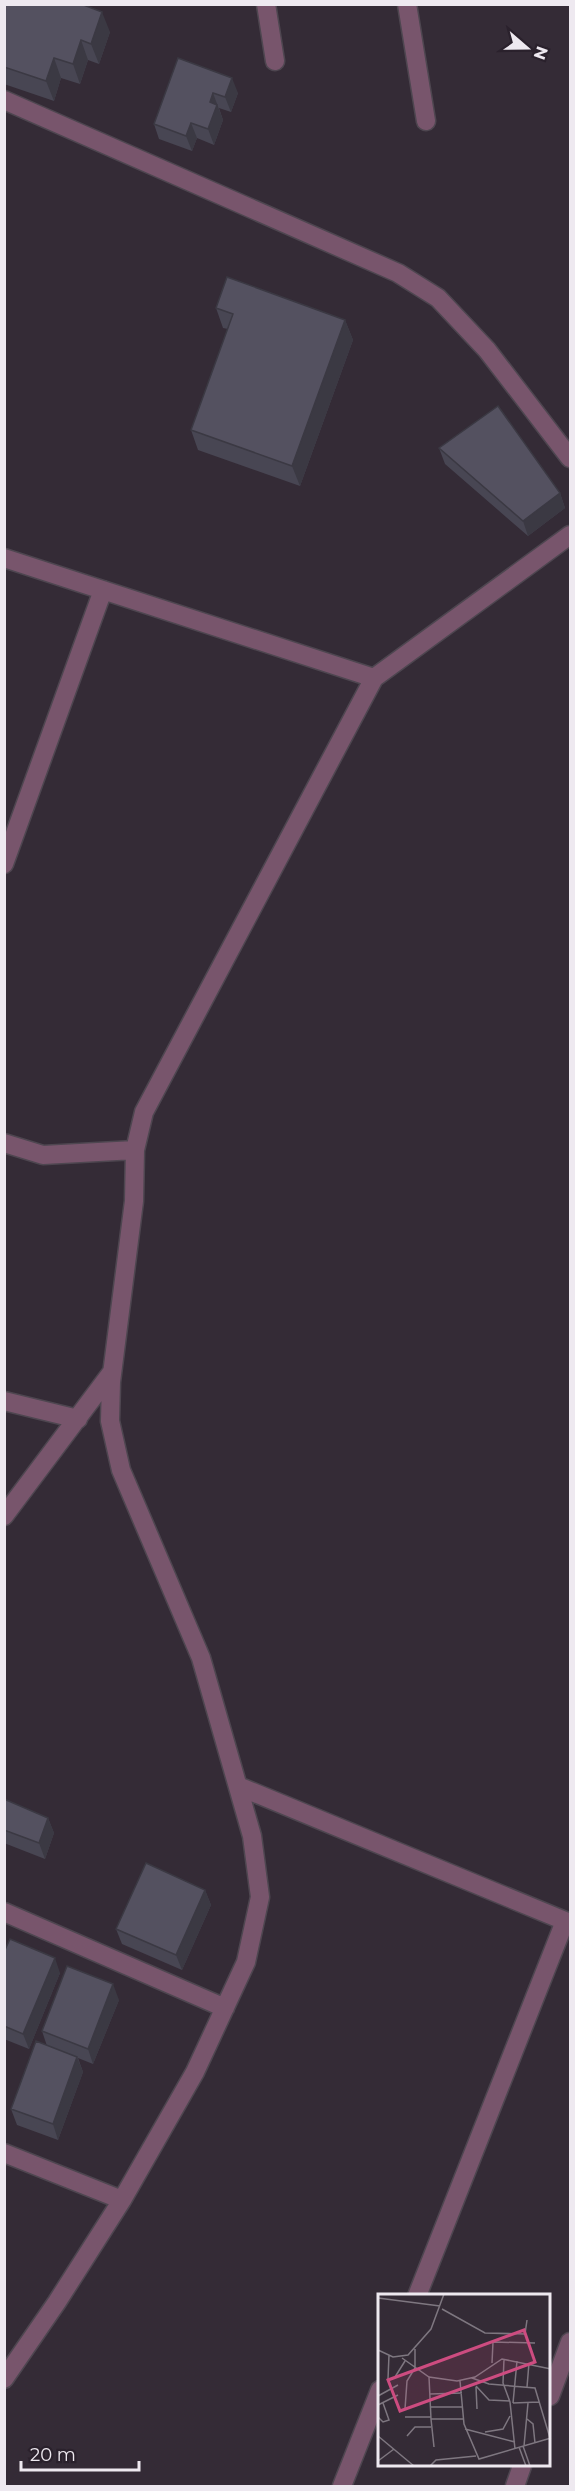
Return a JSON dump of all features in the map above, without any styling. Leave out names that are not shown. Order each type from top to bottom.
[{"type":"street","points":[[266,4],[274,61]]},
{"type":"street","points":[[408,4],[426,122]]},
{"type":"street","points":[[4,100],[398,273],[438,298],[488,350],[570,458]]},
{"type":"street","points":[[5,2376],[57,2302],[122,2200],[195,2072],[246,1962],[260,1897],[252,1836],[201,1658],[122,1470],[110,1421],[112,1372],[134,1201],[135,1149],[144,1113],[374,678],[570,535]]},
{"type":"street","points":[[4,558],[374,678]]},
{"type":"street","points":[[4,864],[103,590]]},
{"type":"street","points":[[4,1143],[43,1155],[135,1149]]},
{"type":"street","points":[[4,1516],[112,1372]]},
{"type":"street","points":[[4,1401],[78,1419]]},
{"type":"street","points":[[238,1786],[568,1922],[418,2294]]},
{"type":"street","points":[[4,1912],[225,2008]]},
{"type":"street","points":[[4,2152],[122,2200]]},
{"type":"street","points":[[551,2391],[570,2342]]},
{"type":"street","points":[[342,2487],[378,2395]]},
{"type":"street","points":[[515,2487],[522,2467]]},
{"type":"building","points":[[4,4],[81,4],[102,12],[91,44],[81,40],[73,64],[54,58],[46,81],[4,67]]},
{"type":"building","points":[[178,58],[232,78],[225,97],[213,93],[210,102],[217,105],[208,129],[191,123],[186,136],[154,124]]},
{"type":"building","points":[[227,277],[345,320],[292,466],[191,430],[233,314],[216,308]]},
{"type":"building","points":[[498,406],[560,493],[523,521],[439,448]]},
{"type":"building","points":[[4,1799],[48,1818],[39,1843],[4,1830]]},
{"type":"building","points":[[146,1863],[205,1890],[176,1955],[116,1929]]},
{"type":"building","points":[[10,1939],[55,1958],[23,2034],[4,2026],[4,1952]]},
{"type":"building","points":[[67,1966],[113,1984],[88,2049],[42,2031]]},
{"type":"building","points":[[36,2041],[77,2057],[53,2124],[11,2109]]}]
